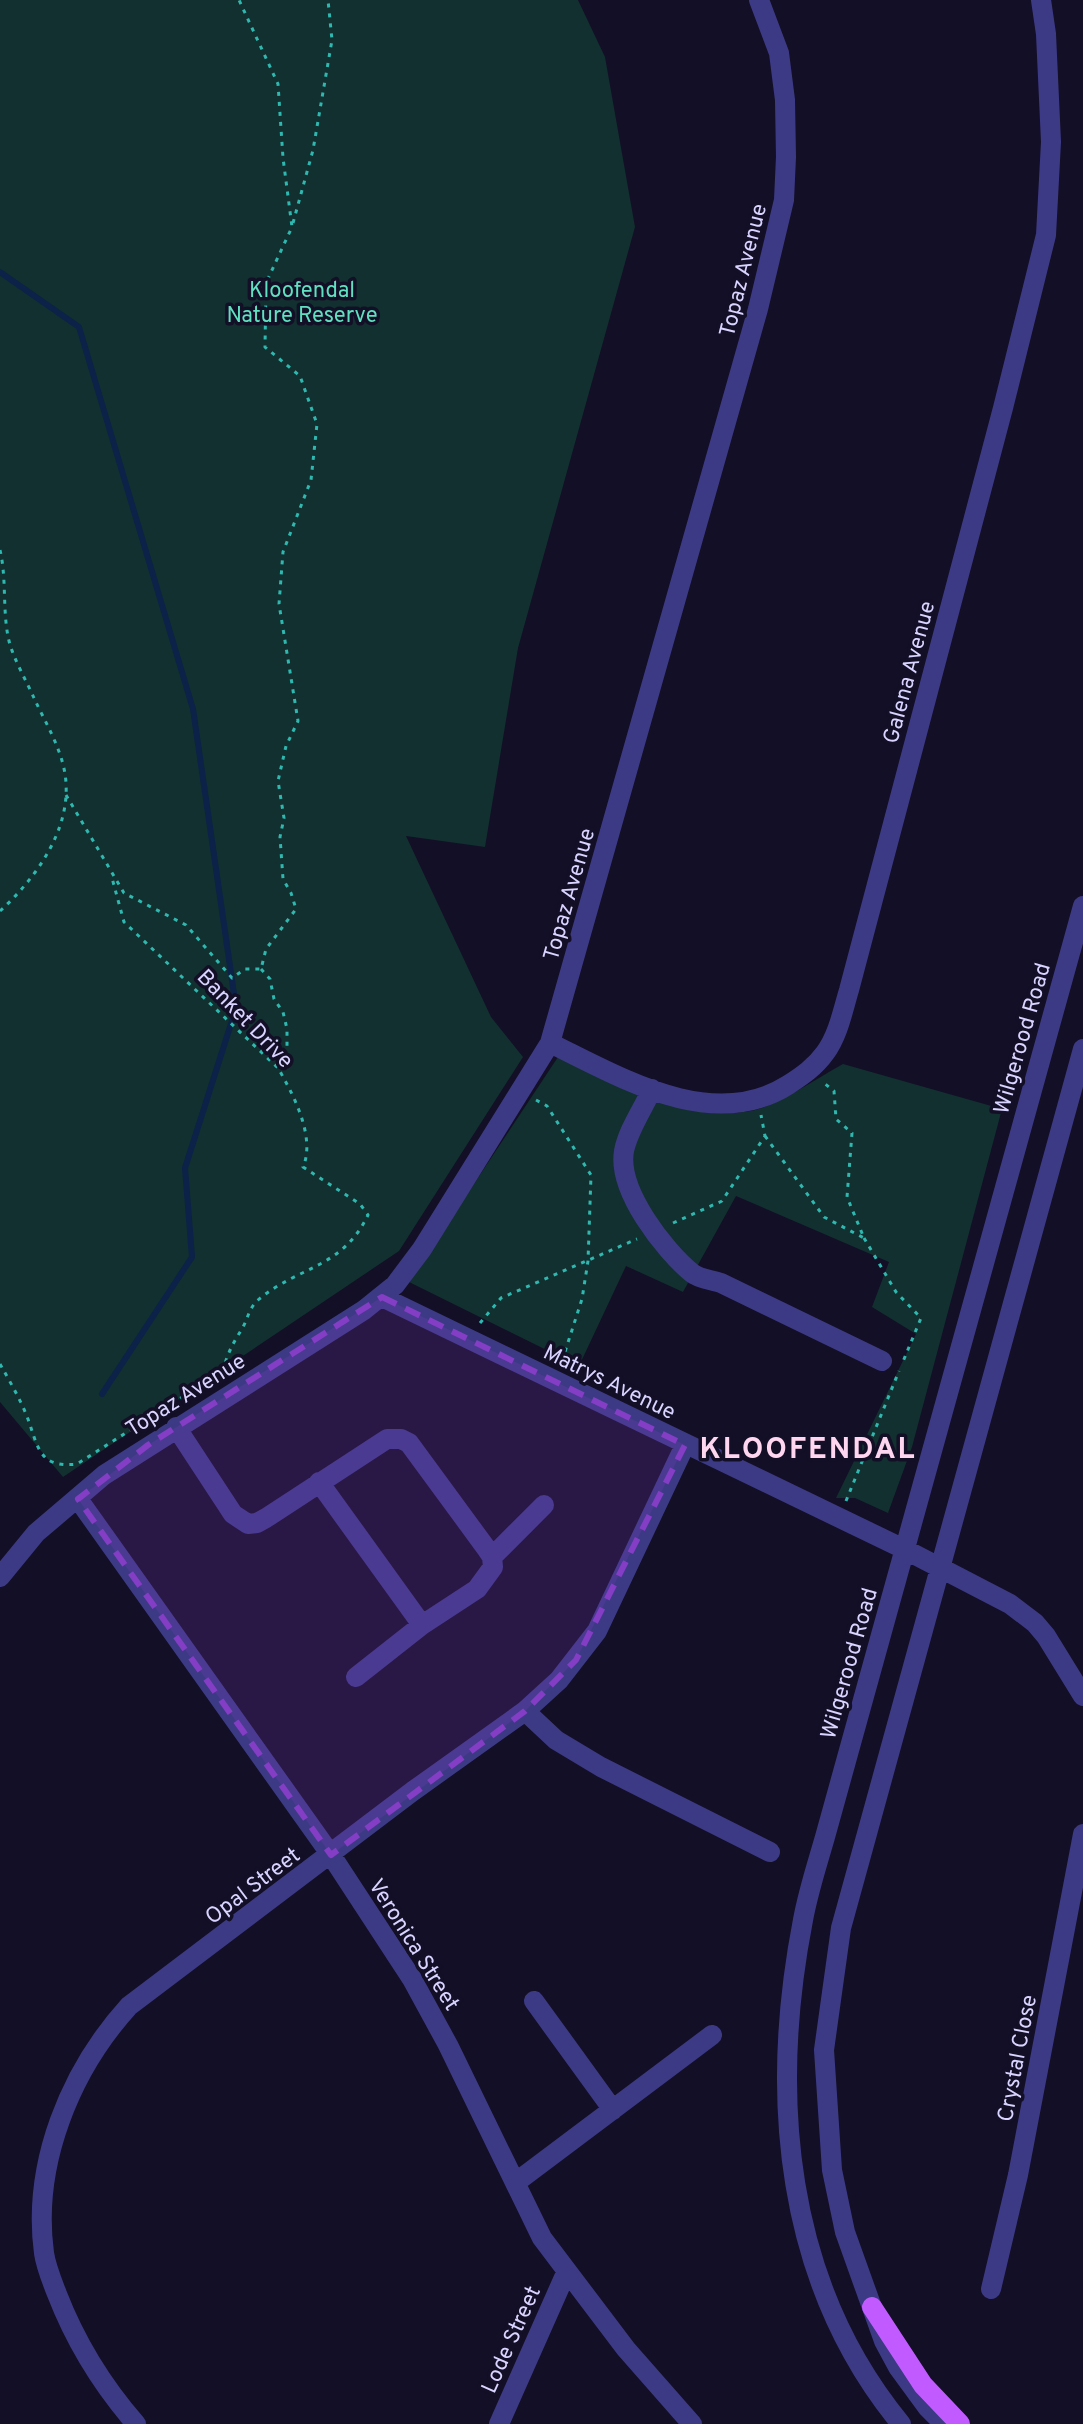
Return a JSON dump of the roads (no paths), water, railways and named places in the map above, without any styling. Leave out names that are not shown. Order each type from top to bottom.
[{"type":"main road","points":[[872,2307],[923,2385],[960,2424]]},
{"type":"street","name":"Topaz Avenue","points":[[0,1577],[36,1533],[104,1475],[382,1297],[395,1285],[422,1249],[550,1043],[758,309],[784,200],[785,100],[779,53],[759,0]]},
{"type":"street","name":"Galena Avenue","points":[[550,1043],[632,1083],[687,1099],[726,1105],[758,1100],[809,1072],[827,1051],[849,990],[1046,235],[1051,142],[1046,34],[1041,0]]},
{"type":"street","name":"Wilgerood Road","points":[[901,2424],[860,2370],[841,2335],[813,2263],[796,2190],[789,2133],[787,2067],[793,1980],[803,1916],[1083,906]]},
{"type":"street","points":[[944,2424],[898,2367],[884,2341],[845,2232],[832,2170],[824,2050],[841,1928],[1083,1049]]},
{"type":"street","points":[[652,1089],[623,1153],[626,1177],[635,1201],[654,1231],[694,1275],[721,1283],[882,1361]]},
{"type":"street","name":"Matrys Avenue","points":[[382,1297],[904,1549]]},
{"type":"street","points":[[176,1427],[233,1514],[242,1522],[257,1523],[387,1439],[401,1439],[409,1443],[492,1557],[493,1567],[477,1589],[422,1625],[356,1677]]},
{"type":"street","name":"Opal Street","points":[[136,2424],[85,2356],[46,2263],[44,2196],[50,2151],[74,2088],[109,2028],[129,2006],[413,1791],[525,1711],[559,1680],[597,1631],[685,1445]]},
{"type":"street","points":[[319,1482],[422,1625]]},
{"type":"street","name":"Veronica Street","points":[[78,1499],[331,1855],[423,1998],[542,2238],[626,2349],[692,2424]]},
{"type":"street","points":[[492,1557],[544,1505]]},
{"type":"street","points":[[904,1549],[1010,1604],[1035,1623],[1073,1676],[1083,1696]]},
{"type":"street","points":[[525,1711],[556,1740],[601,1767],[770,1852]]},
{"type":"street","name":"Crystal Close","points":[[991,2289],[1018,2175],[1083,1834]]},
{"type":"street","points":[[534,2001],[613,2110]]},
{"type":"street","points":[[515,2183],[712,2035]]},
{"type":"street","name":"Lode Street","points":[[499,2424],[566,2273]]},
{"type":"waterway","points":[[0,272],[79,327],[193,709],[236,1008],[185,1168],[192,1257],[102,1394]]},
{"type":"district","name":"KLOOFENDAL","points":[[808,1448]]},
{"type":"park label","name":"Kloofendal Nature Reserve","points":[[302,302]]}]
